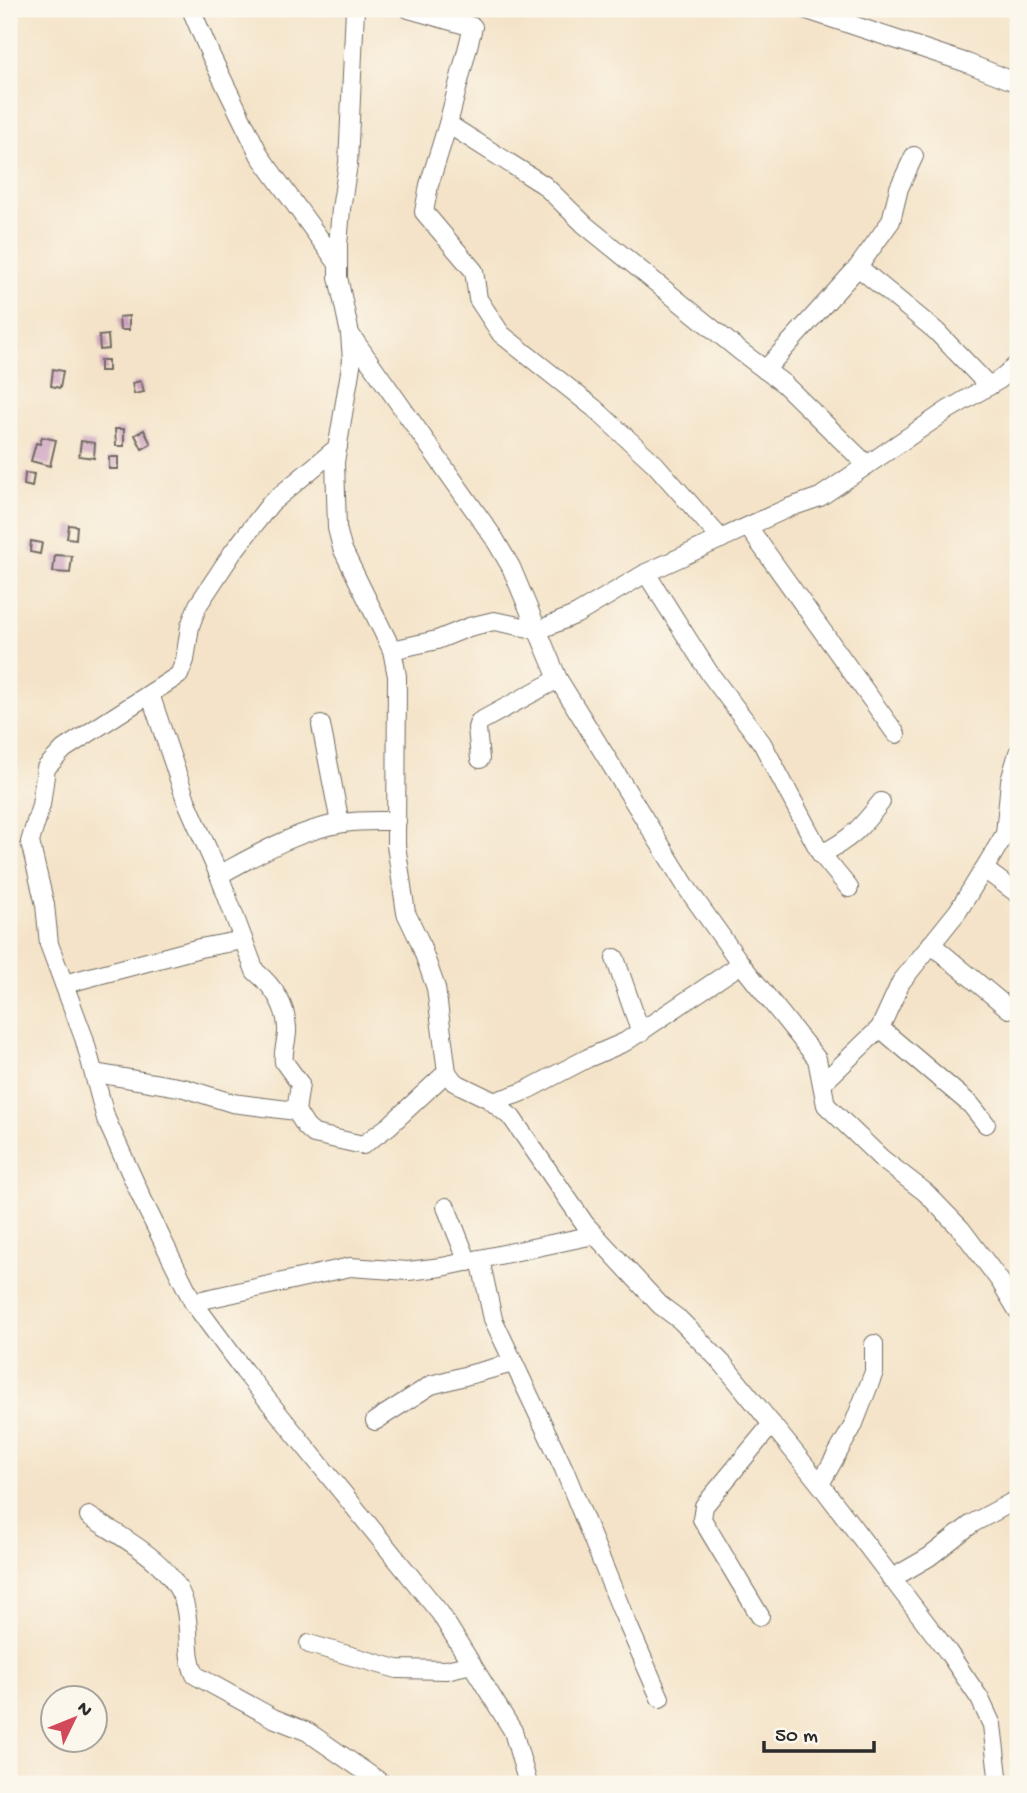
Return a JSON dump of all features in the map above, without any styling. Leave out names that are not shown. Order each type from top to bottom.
[{"type":"street","points":[[191,9],[260,156],[338,264]]},
{"type":"street","points":[[355,9],[348,164],[341,209],[338,264],[352,360],[335,462],[337,528],[342,548],[392,650],[397,676],[396,845],[406,913],[436,988],[447,1072],[454,1082],[505,1110],[522,1130],[554,1181],[594,1235],[651,1296],[680,1320],[724,1365],[820,1484],[948,1652],[983,1706],[995,1738],[999,1784]]},
{"type":"street","points":[[409,9],[473,27],[424,212],[474,271],[478,299],[501,334],[594,408],[655,464],[721,539]]},
{"type":"street","points":[[804,9],[967,63],[1018,83]]},
{"type":"street","points":[[448,124],[544,185],[585,225],[784,384],[867,464]]},
{"type":"street","points":[[765,370],[858,267],[891,221],[900,188],[914,156]]},
{"type":"street","points":[[858,267],[936,331],[989,386]]},
{"type":"street","points":[[350,334],[494,538],[511,567],[558,679],[689,891],[741,964],[817,1059],[826,1105],[882,1159],[925,1192],[961,1229],[1000,1281],[1018,1311]]},
{"type":"street","points":[[392,650],[437,640],[469,627],[494,621],[539,630],[577,614],[646,573],[820,497],[1018,365]]},
{"type":"street","points":[[338,446],[271,503],[233,552],[198,605],[190,626],[185,660],[179,675],[64,749],[46,768],[41,805],[30,842],[45,905],[49,944],[95,1073],[106,1119],[193,1302],[244,1371],[440,1614],[513,1731],[528,1784]]},
{"type":"street","points":[[748,527],[896,734]]},
{"type":"street","points":[[646,573],[710,674],[762,743],[821,854],[849,888]]},
{"type":"street","points":[[481,759],[477,727],[479,722],[558,679]]},
{"type":"street","points":[[150,694],[186,800],[219,875],[255,971],[281,999],[287,1027],[284,1062],[300,1084],[296,1111],[306,1128],[314,1134],[363,1145],[389,1126],[447,1072]]},
{"type":"street","points":[[321,724],[340,823]]},
{"type":"street","points":[[823,1083],[880,1028],[901,982],[958,911],[1005,834],[1010,781],[1018,753]]},
{"type":"street","points":[[821,854],[845,842],[864,825],[881,802]]},
{"type":"street","points":[[219,875],[279,843],[340,823],[397,821]]},
{"type":"street","points":[[984,869],[1018,894]]},
{"type":"street","points":[[64,984],[200,948],[243,940]]},
{"type":"street","points":[[931,944],[1009,1009]]},
{"type":"street","points":[[615,958],[641,1032]]},
{"type":"street","points":[[492,1102],[523,1092],[625,1042],[741,964]]},
{"type":"street","points":[[880,1028],[971,1105],[986,1124]]},
{"type":"street","points":[[95,1073],[184,1088],[232,1103],[296,1111]]},
{"type":"street","points":[[446,1207],[474,1260],[493,1319],[564,1469],[660,1698]]},
{"type":"street","points":[[193,1302],[350,1268],[408,1271],[442,1268],[594,1235]]},
{"type":"street","points":[[820,1484],[857,1415],[874,1372],[874,1344]]},
{"type":"street","points":[[375,1421],[431,1385],[513,1363]]},
{"type":"street","points":[[760,1616],[702,1519],[704,1506],[772,1424]]},
{"type":"street","points":[[891,1579],[929,1557],[973,1523],[1018,1499]]},
{"type":"street","points":[[89,1516],[167,1570],[186,1609],[189,1663],[195,1675],[273,1718],[308,1732],[383,1784]]},
{"type":"street","points":[[309,1644],[397,1669],[446,1670],[472,1664]]},
{"type":"building","points":[[129,316],[129,330],[120,330],[119,317]]},
{"type":"building","points":[[108,335],[109,349],[100,350],[99,336]]},
{"type":"building","points":[[100,360],[108,360],[108,371],[100,371]]},
{"type":"building","points":[[53,369],[63,371],[60,388],[51,386]]},
{"type":"building","points":[[141,381],[144,392],[134,394],[132,383]]},
{"type":"building","points":[[115,429],[124,429],[124,446],[116,446]]},
{"type":"building","points":[[144,430],[151,444],[142,449],[135,435]]},
{"type":"building","points":[[42,437],[56,440],[50,466],[31,461],[36,443],[40,444]]},
{"type":"building","points":[[81,441],[95,443],[94,458],[79,456]]},
{"type":"building","points":[[109,457],[118,457],[118,469],[109,469]]},
{"type":"building","points":[[25,473],[34,474],[32,487],[24,485]]},
{"type":"building","points":[[69,525],[77,526],[76,539],[67,538]]},
{"type":"building","points":[[31,541],[42,543],[40,554],[30,552]]},
{"type":"building","points":[[55,555],[72,556],[70,573],[53,572]]}]
